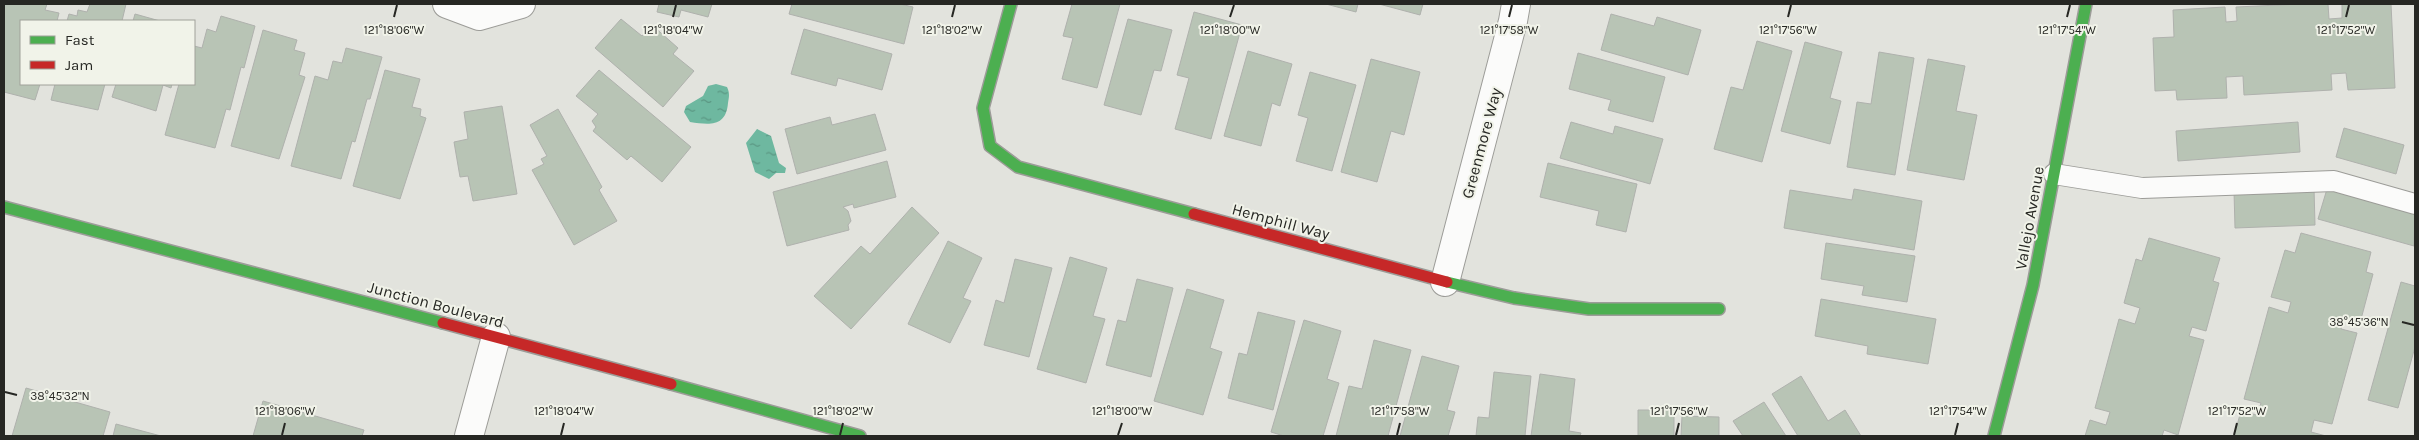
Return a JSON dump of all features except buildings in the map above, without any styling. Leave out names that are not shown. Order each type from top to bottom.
[{"type":"street","points":[[447,4],[479,16],[522,4]]},
{"type":"street","name":"Hemphill Way","points":[[1012,4],[983,108],[990,146],[1018,167],[1445,282],[1514,298],[1589,309],[1719,310]]},
{"type":"street","name":"Greenmore Way","points":[[1445,282],[1516,4]]},
{"type":"street","name":"Vallejo Avenue","points":[[1994,436],[2033,285],[2083,4]]},
{"type":"street","name":"Junction Boulevard","points":[[4,207],[496,337],[860,436]]},
{"type":"street","points":[[469,436],[496,337]]},
{"type":"lane","points":[[2054,174],[2142,188],[2334,181],[2415,204]]},
{"type":"water","points":[[716,84],[727,87],[729,91],[727,111],[724,117],[716,123],[710,124],[690,122],[684,112],[686,106],[703,96],[708,86]]},
{"type":"water","points":[[757,129],[771,136],[779,163],[786,168],[785,173],[776,173],[769,179],[755,172],[746,143]]},
{"type":"traffic: fast","points":[[1011,4],[983,108],[990,146],[1018,167],[1194,214]]},
{"type":"traffic: fast","points":[[1994,436],[2033,285],[2086,4]]},
{"type":"traffic: fast","points":[[4,207],[443,323]]},
{"type":"traffic: fast","points":[[1447,282],[1514,298],[1589,309],[1719,309]]},
{"type":"traffic: fast","points":[[671,384],[860,436]]},
{"type":"traffic: jam","points":[[1194,214],[1447,282]]},
{"type":"traffic: jam","points":[[443,323],[671,384]]}]
